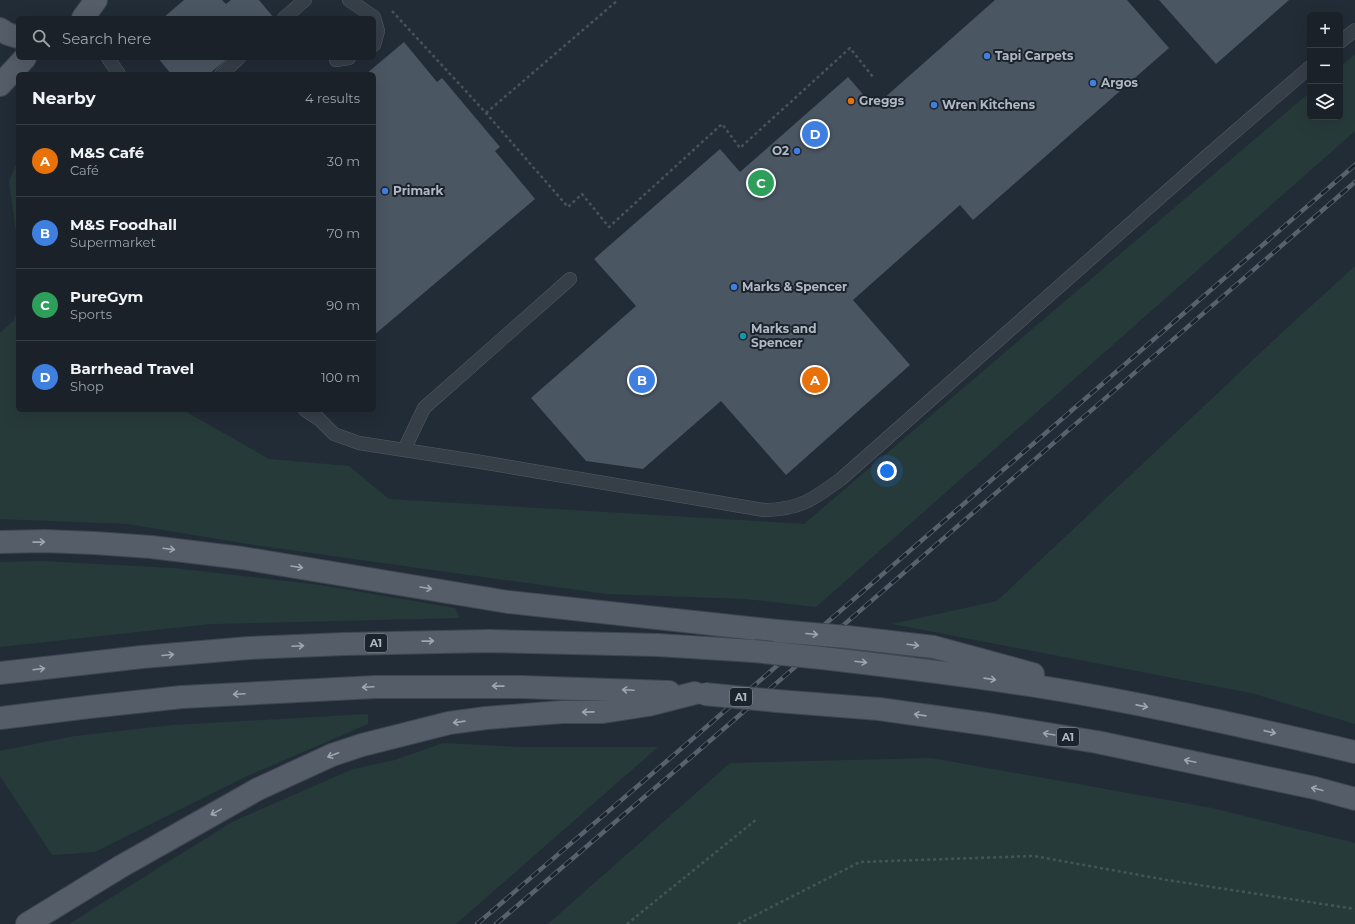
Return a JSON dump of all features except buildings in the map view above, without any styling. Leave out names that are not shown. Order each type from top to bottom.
[{"type":"main road","points":[[0,29],[16,36]]},
{"type":"main road","points":[[0,85],[23,60]]},
{"type":"main road","points":[[0,542],[65,542],[151,547],[242,558],[508,602],[934,647],[1017,669],[1104,698]]},
{"type":"main road","name":"A1","points":[[0,673],[142,657],[249,648],[344,644],[489,641],[658,645],[754,651],[822,658],[956,674],[1029,685],[1104,698],[1243,726],[1355,752]]},
{"type":"main road","name":"A1","points":[[0,718],[182,697],[375,687],[521,686],[700,694],[879,710],[986,724],[1097,742],[1315,788],[1355,798]]},
{"type":"main road","points":[[27,924],[120,867],[258,789],[332,755],[362,745],[449,723],[494,717],[562,712],[603,712],[648,705],[700,694]]},
{"type":"lane","points":[[286,16],[305,0]]},
{"type":"lane","points":[[349,0],[373,16]]},
{"type":"lane","points":[[376,24],[378,31],[376,38]]},
{"type":"lane","points":[[1343,40],[1355,30]]},
{"type":"lane","points":[[109,60],[118,72]]},
{"type":"lane","points":[[223,72],[237,60]]},
{"type":"lane","points":[[308,412],[319,419],[334,434],[359,443],[764,510],[781,510],[797,506],[811,500],[841,479],[1206,156],[1307,70]]},
{"type":"lane","points":[[404,450],[424,408],[570,279]]},
{"type":"path","points":[[486,113],[618,0]]},
{"type":"path","points":[[388,6],[486,113],[568,207],[582,194],[609,227],[722,124],[740,148],[850,48],[873,77]]},
{"type":"path","points":[[627,924],[757,819]]},
{"type":"path","points":[[738,924],[860,862],[1034,856],[1167,880],[1355,909]]},
{"type":"shaded area","points":[[1355,54],[1355,131],[816,607],[747,599],[606,594],[261,546],[127,524],[0,519],[0,333],[14,320],[16,314],[16,412],[187,412],[269,459],[349,466],[389,499],[804,524],[1307,95],[1307,120],[1343,120],[1343,64]]},
{"type":"shaded area","points":[[16,165],[16,232],[9,181]]},
{"type":"shaded area","points":[[1355,266],[1355,724],[1251,693],[892,624],[997,601],[1288,327]]},
{"type":"shaded area","points":[[41,561],[173,568],[320,585],[455,608],[460,618],[210,624],[0,647],[0,562]]},
{"type":"shaded area","points":[[368,714],[368,724],[245,777],[95,852],[52,855],[0,776],[0,751],[75,736],[173,725]]},
{"type":"shaded area","points":[[443,743],[520,747],[658,747],[456,924],[69,924],[232,822],[353,769],[395,760]]},
{"type":"shaded area","points":[[931,758],[1212,808],[1355,843],[1355,924],[548,924],[730,763]]},
{"type":"railway","points":[[477,924],[1355,165]]},
{"type":"railway","points":[[496,924],[1355,182]]},
{"type":"place","name":"Tapi Carpets","points":[[987,56]]},
{"type":"place","name":"Argos","points":[[1093,83]]},
{"type":"place","name":"Greggs","points":[[851,101]]},
{"type":"place","name":"Wren Kitchens","points":[[934,105]]},
{"type":"place","name":"Barrhead Travel","points":[[815,134]]},
{"type":"place","name":"O2","points":[[797,151]]},
{"type":"place","name":"PureGym","points":[[761,183]]},
{"type":"place","name":"Primark","points":[[385,191]]},
{"type":"place","name":"Marks & Spencer","points":[[734,287]]},
{"type":"place","name":"Marks and Spencer","points":[[743,336]]},
{"type":"place","name":"M&S Foodhall","points":[[642,380]]},
{"type":"place","name":"M&S Café","points":[[815,380]]}]
